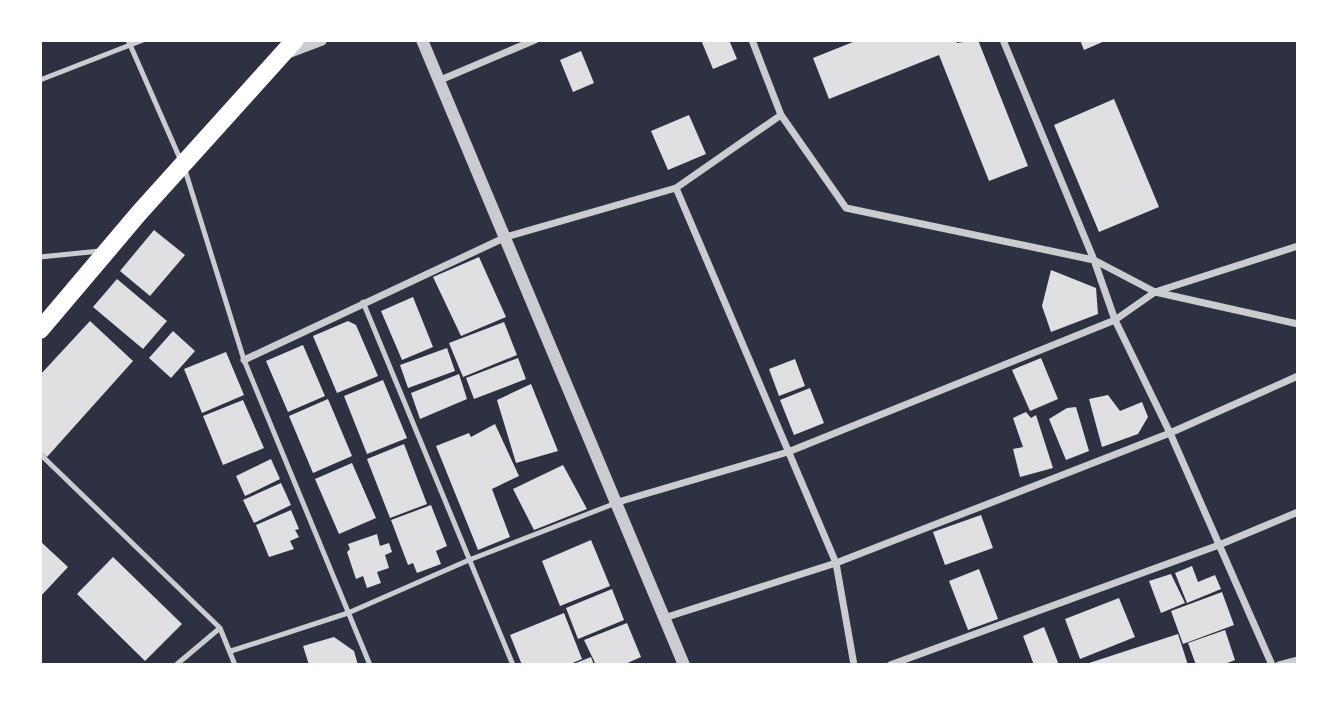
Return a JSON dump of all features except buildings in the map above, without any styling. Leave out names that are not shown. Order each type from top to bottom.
[{"type":"main road","points":[[40,330],[183,164],[295,40]]},
{"type":"street","points":[[281,56],[321,40]]},
{"type":"street","points":[[422,40],[618,502],[684,665]]},
{"type":"street","points":[[439,81],[536,40]]},
{"type":"street","points":[[752,40],[781,115],[846,208],[1094,260],[1155,292],[1298,324]]},
{"type":"street","points":[[1003,40],[1094,260],[1115,320],[1170,433],[1272,665]]},
{"type":"street","points":[[244,360],[506,237],[676,188],[781,115]]},
{"type":"street","points":[[676,188],[836,563],[855,665]]},
{"type":"street","points":[[618,502],[788,452],[1115,320],[1155,292],[1298,246]]},
{"type":"street","points":[[664,618],[836,563],[1170,433],[1298,376]]},
{"type":"street","points":[[890,665],[1219,545],[1298,512]]},
{"type":"street","points":[[1279,665],[1298,660]]},
{"type":"lane","points":[[40,80],[129,43],[143,40]]},
{"type":"lane","points":[[129,43],[183,164],[244,360],[370,665]]},
{"type":"lane","points":[[40,257],[107,251]]},
{"type":"lane","points":[[363,302],[513,665]]},
{"type":"lane","points":[[40,454],[220,628],[235,665]]},
{"type":"lane","points":[[230,651],[348,613],[469,560],[618,502]]},
{"type":"lane","points":[[176,665],[220,628]]}]
